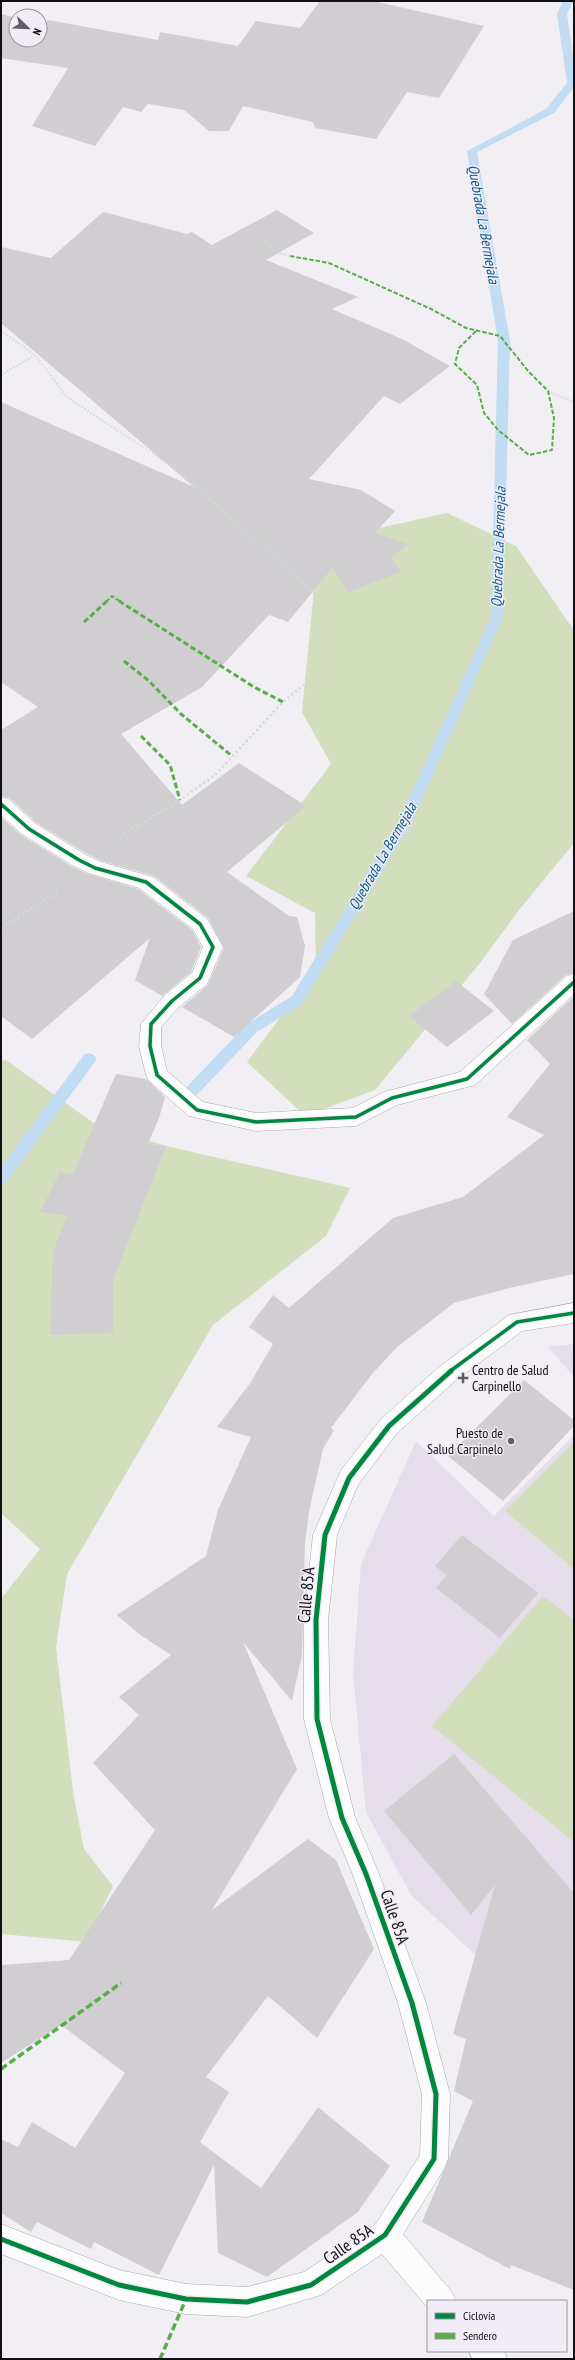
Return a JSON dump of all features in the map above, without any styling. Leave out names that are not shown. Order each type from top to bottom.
[{"type":"street","points":[[1,804],[29,829],[87,864],[146,882],[200,924],[213,947],[200,978],[172,1001],[151,1024],[150,1046],[157,1075],[196,1110],[256,1122],[356,1117],[392,1098],[467,1079],[574,982]]},
{"type":"street","name":"Calle 85A","points":[[1,2239],[120,2285],[186,2299],[247,2302],[311,2285],[385,2235],[434,2160],[436,2094],[412,2003],[366,1874],[342,1818],[317,1719],[316,1620],[324,1535],[350,1478],[389,1426],[447,1374],[517,1322],[574,1313]]},
{"type":"street","points":[[385,2235],[440,2300]]},
{"type":"path","points":[[264,242],[275,252],[290,256]]},
{"type":"path","points":[[1,330],[35,355],[67,397],[179,471],[316,595],[333,639],[327,666],[284,702],[215,775],[87,864],[1,928]]},
{"type":"path","points":[[1,375],[35,355]]},
{"type":"path","points":[[548,391],[574,402]]},
{"type":"shaded area","points":[[574,1344],[574,1377],[548,1347]]},
{"type":"shaded area","points":[[574,1435],[574,2047],[411,1895],[366,1812],[353,1673],[361,1564],[416,1441],[494,1516]]},
{"type":"green space","points":[[447,513],[516,546],[573,629],[574,627],[574,843],[519,910],[480,963],[375,1090],[305,1116],[247,1062],[316,969],[315,913],[246,876],[331,764],[302,712],[316,570],[379,528]]},
{"type":"green space","points":[[6,1060],[95,1124],[166,1146],[350,1188],[326,1236],[213,1325],[67,1574],[56,1647],[73,1792],[84,1849],[113,1886],[86,1942],[1,1934],[1,1599],[40,1549],[1,1513],[1,1061]]},
{"type":"green space","points":[[574,1442],[574,1569],[505,1511]]},
{"type":"green space","points":[[543,1596],[574,1620],[574,1842],[432,1726]]},
{"type":"building","points":[[320,1],[373,1],[484,26],[439,98],[407,92],[376,139],[315,128],[313,122],[243,106],[229,131],[209,131],[184,110],[148,104],[141,112],[123,107],[95,146],[32,126],[68,68],[1,58],[1,14],[8,16],[8,48],[48,48],[48,20],[158,40],[160,32],[238,46],[256,21],[300,28]]},
{"type":"building","points":[[277,210],[314,233],[266,260],[358,297],[332,309],[402,339],[450,366],[400,404],[384,396],[309,479],[361,490],[395,511],[375,533],[408,544],[391,558],[401,572],[348,592],[332,568],[288,622],[269,615],[202,687],[121,734],[182,805],[239,763],[306,806],[227,872],[289,916],[297,917],[305,946],[300,977],[234,1037],[182,1007],[208,985],[224,948],[208,918],[154,876],[102,861],[87,854],[37,823],[9,798],[1,796],[1,730],[38,707],[1,682],[1,402],[194,487],[1,323],[1,247],[51,258],[103,212],[187,234],[192,232],[212,245]]},
{"type":"building","points":[[1,817],[21,835],[71,866],[88,874],[138,889],[192,930],[201,947],[191,972],[162,996],[135,980],[150,938],[32,1039],[1,1016]]},
{"type":"building","points":[[574,911],[574,973],[566,975],[512,1024],[484,994],[513,940]]},
{"type":"building","points":[[456,981],[494,1011],[447,1047],[409,1016]]},
{"type":"building","points":[[574,996],[574,1274],[509,1288],[454,1303],[397,1347],[372,1374],[331,1428],[334,1430],[323,1449],[309,1511],[305,1543],[302,1655],[292,1701],[243,1642],[297,1769],[212,1910],[308,1839],[336,1860],[374,1949],[317,2038],[268,1996],[206,2077],[229,2092],[200,2142],[261,2188],[318,2107],[390,2166],[358,2212],[267,2277],[218,2253],[214,2165],[159,2275],[94,2242],[91,2249],[37,2222],[31,2232],[1,2213],[1,2139],[18,2147],[32,2122],[75,2148],[125,2073],[61,2025],[1,2063],[1,1965],[69,1960],[155,1830],[93,1763],[139,1715],[119,1697],[171,1655],[139,1634],[117,1615],[206,1556],[218,1510],[251,1437],[217,1427],[251,1382],[273,1344],[249,1327],[273,1295],[289,1308],[393,1218],[463,1197],[544,1135],[507,1117],[550,1064],[527,1040]]},
{"type":"building","points":[[116,1074],[146,1079],[165,1097],[159,1118],[148,1144],[166,1146],[113,1280],[113,1333],[50,1335],[53,1252],[67,1216],[40,1212],[60,1172],[73,1174]]},
{"type":"building","name":"Puesto de Salud Carpinelo","points":[[524,1380],[574,1420],[574,1426],[503,1501],[448,1456]]},
{"type":"building","points":[[462,1535],[538,1593],[500,1638],[436,1588],[447,1575],[435,1566]]},
{"type":"building","points":[[454,1754],[574,1893],[574,2290],[511,2265],[510,2269],[422,2222],[473,2101],[454,2091],[466,2039],[453,2034],[495,1885],[471,1915],[384,1811]]},
{"type":"waterway","name":"Quebrada La Bermejala","points":[[184,1099],[252,1028],[297,1000],[404,824],[497,617],[504,341],[472,151],[550,111],[572,83],[562,14],[568,1]]},
{"type":"waterway","name":"Quebrada La Bermejala","points":[[1,1179],[89,1059]]},
{"type":"marked path","points":[[290,256],[329,263],[431,309],[466,328],[500,336],[515,352],[529,372],[548,391],[554,418],[552,450],[529,455],[498,430],[484,413],[477,385],[455,364],[459,348],[476,331]]},
{"type":"marked path","points":[[84,622],[112,596],[254,687],[283,702]]},
{"type":"marked path","points":[[124,661],[149,681],[181,714],[232,756]]},
{"type":"marked path","points":[[141,736],[170,765],[180,800]]},
{"type":"marked path","points":[[1,2069],[121,1983]]},
{"type":"marked path","points":[[160,2359],[186,2299]]},
{"type":"cycle path","points":[[1,804],[29,829],[79,860],[95,868],[146,882],[200,924],[213,947],[200,978],[172,1001],[151,1024],[150,1046],[157,1075],[197,1110],[256,1122],[356,1117],[392,1098],[467,1079],[574,982]]},
{"type":"cycle path","points":[[1,2239],[119,2285],[186,2299],[247,2302],[311,2285],[385,2235],[434,2159],[436,2094],[412,2003],[366,1874],[342,1818],[317,1719],[316,1620],[325,1535],[349,1478],[389,1426],[447,1374],[517,1322],[574,1313]]},
{"type":"place","name":"Centro de Salud Carpinello","points":[[463,1378]]},
{"type":"place","name":"Puesto de Salud Carpinelo","points":[[511,1441]]}]
